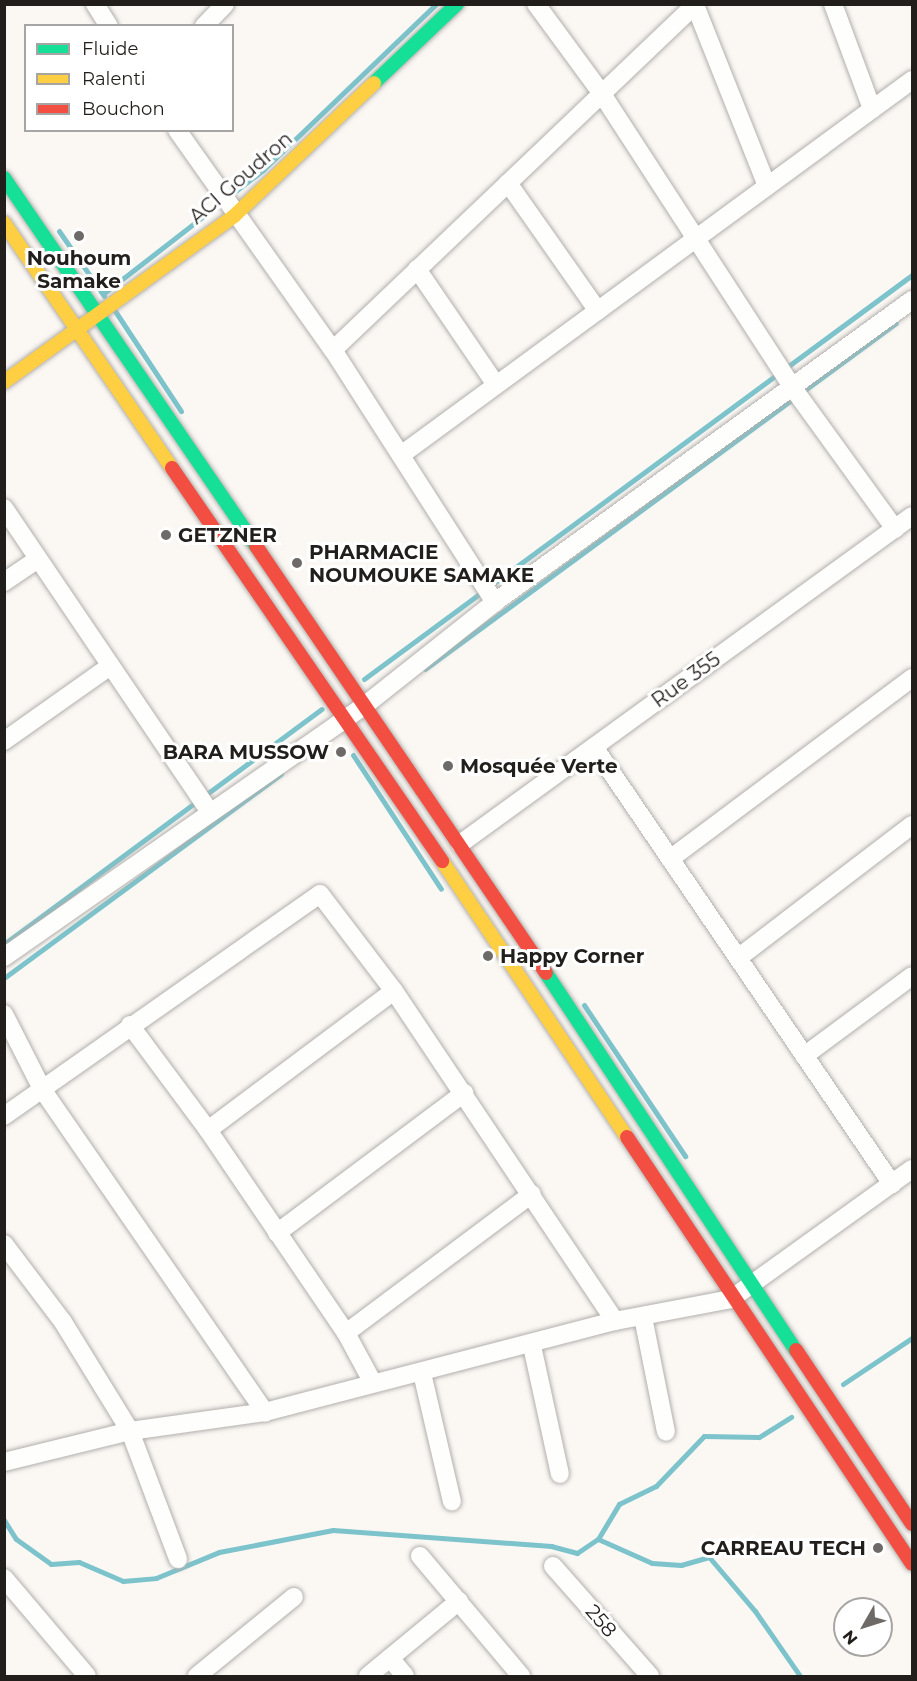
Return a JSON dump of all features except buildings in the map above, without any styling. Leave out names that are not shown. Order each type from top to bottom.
[{"type":"main road","name":"ACI Goudron","points":[[4,382],[234,216],[457,4]]},
{"type":"main road","points":[[4,178],[460,844],[912,1524]]},
{"type":"main road","points":[[4,223],[343,719],[731,1299],[912,1564]]},
{"type":"street","points":[[95,4],[108,24]]},
{"type":"street","points":[[206,24],[225,4]]},
{"type":"street","points":[[536,4],[602,94],[793,388],[895,529]]},
{"type":"street","points":[[833,4],[872,109]]},
{"type":"street","points":[[333,350],[695,5],[767,186]]},
{"type":"street","points":[[401,454],[912,80]]},
{"type":"street","points":[[178,132],[234,216],[333,350],[495,602]]},
{"type":"street","points":[[508,183],[598,310]]},
{"type":"street","points":[[417,269],[496,385]]},
{"type":"street","points":[[4,957],[209,811],[364,706],[495,602],[912,300]]},
{"type":"street","points":[[4,508],[109,667],[209,811]]},
{"type":"street","name":"Rue 355","points":[[460,844],[912,516]]},
{"type":"street","points":[[4,582],[38,559]]},
{"type":"street","points":[[4,741],[109,667]]},
{"type":"street","points":[[670,859],[912,678]]},
{"type":"street","points":[[594,747],[892,1184]]},
{"type":"street","points":[[738,958],[912,825]]},
{"type":"street","points":[[4,1116],[130,1025],[320,894],[394,992],[464,1093],[615,1321]]},
{"type":"street","points":[[804,1056],[912,976]]},
{"type":"street","points":[[208,1130],[394,992]]},
{"type":"street","points":[[4,1014],[42,1089],[265,1412]]},
{"type":"street","points":[[130,1025],[208,1130],[346,1333],[372,1381]]},
{"type":"street","points":[[277,1233],[464,1093]]},
{"type":"street","points":[[7,1458],[130,1431],[265,1412],[372,1381],[422,1373],[532,1346],[615,1321],[731,1299],[912,1169]]},
{"type":"street","points":[[346,1333],[532,1194]]},
{"type":"street","points":[[4,1244],[63,1323],[130,1431],[178,1559]]},
{"type":"street","points":[[643,1317],[666,1432]]},
{"type":"street","points":[[532,1346],[560,1474]]},
{"type":"street","points":[[422,1373],[452,1502]]},
{"type":"street","points":[[420,1556],[521,1677]]},
{"type":"street","name":"258","points":[[553,1566],[650,1677]]},
{"type":"street","points":[[4,1578],[87,1677]]},
{"type":"street","points":[[197,1677],[294,1597]]},
{"type":"street","points":[[368,1677],[459,1601]]},
{"type":"street","points":[[390,1658],[405,1677]]},
{"type":"waterway","points":[[103,294],[263,170],[436,4]]},
{"type":"waterway","points":[[59,231],[104,296]]},
{"type":"waterway","points":[[364,679],[912,275]]},
{"type":"waterway","points":[[115,311],[181,411]]},
{"type":"waterway","points":[[425,669],[896,323]]},
{"type":"waterway","points":[[4,944],[322,709]]},
{"type":"waterway","points":[[353,755],[441,889]]},
{"type":"waterway","points":[[4,978],[281,774]]},
{"type":"waterway","points":[[584,1005],[685,1156]]},
{"type":"waterway","points":[[843,1384],[912,1338]]},
{"type":"waterway","points":[[4,1520],[16,1539],[51,1564],[79,1562],[123,1581],[156,1578],[219,1552],[333,1530],[551,1546],[577,1553],[598,1539],[619,1504],[656,1486],[704,1436],[759,1437],[791,1417]]},
{"type":"waterway","points":[[598,1539],[652,1563],[681,1565],[709,1557],[755,1611],[800,1676]]},
{"type":"traffic: fast","points":[[374,83],[457,4]]},
{"type":"traffic: fast","points":[[4,178],[256,546]]},
{"type":"traffic: fast","points":[[546,973],[796,1350]]},
{"type":"traffic: slow","points":[[4,382],[234,216],[374,83]]},
{"type":"traffic: slow","points":[[4,223],[172,468]]},
{"type":"traffic: slow","points":[[442,861],[627,1137]]},
{"type":"traffic: jam","points":[[172,468],[442,861]]},
{"type":"traffic: jam","points":[[256,546],[546,973]]},
{"type":"traffic: jam","points":[[627,1137],[912,1564]]},
{"type":"traffic: jam","points":[[796,1350],[912,1524]]},
{"type":"place","name":"Nouhoum Samake","points":[[79,236]]},
{"type":"place","name":"GETZNER","points":[[166,535]]},
{"type":"place","name":"PHARMACIE NOUMOUKE SAMAKE","points":[[297,563]]},
{"type":"place","name":"BARA MUSSOW","points":[[341,752]]},
{"type":"place","name":"Mosquée Verte","points":[[448,766]]},
{"type":"place","name":"Happy Corner","points":[[488,956]]},
{"type":"place","name":"CARREAU TECH","points":[[878,1548]]}]
